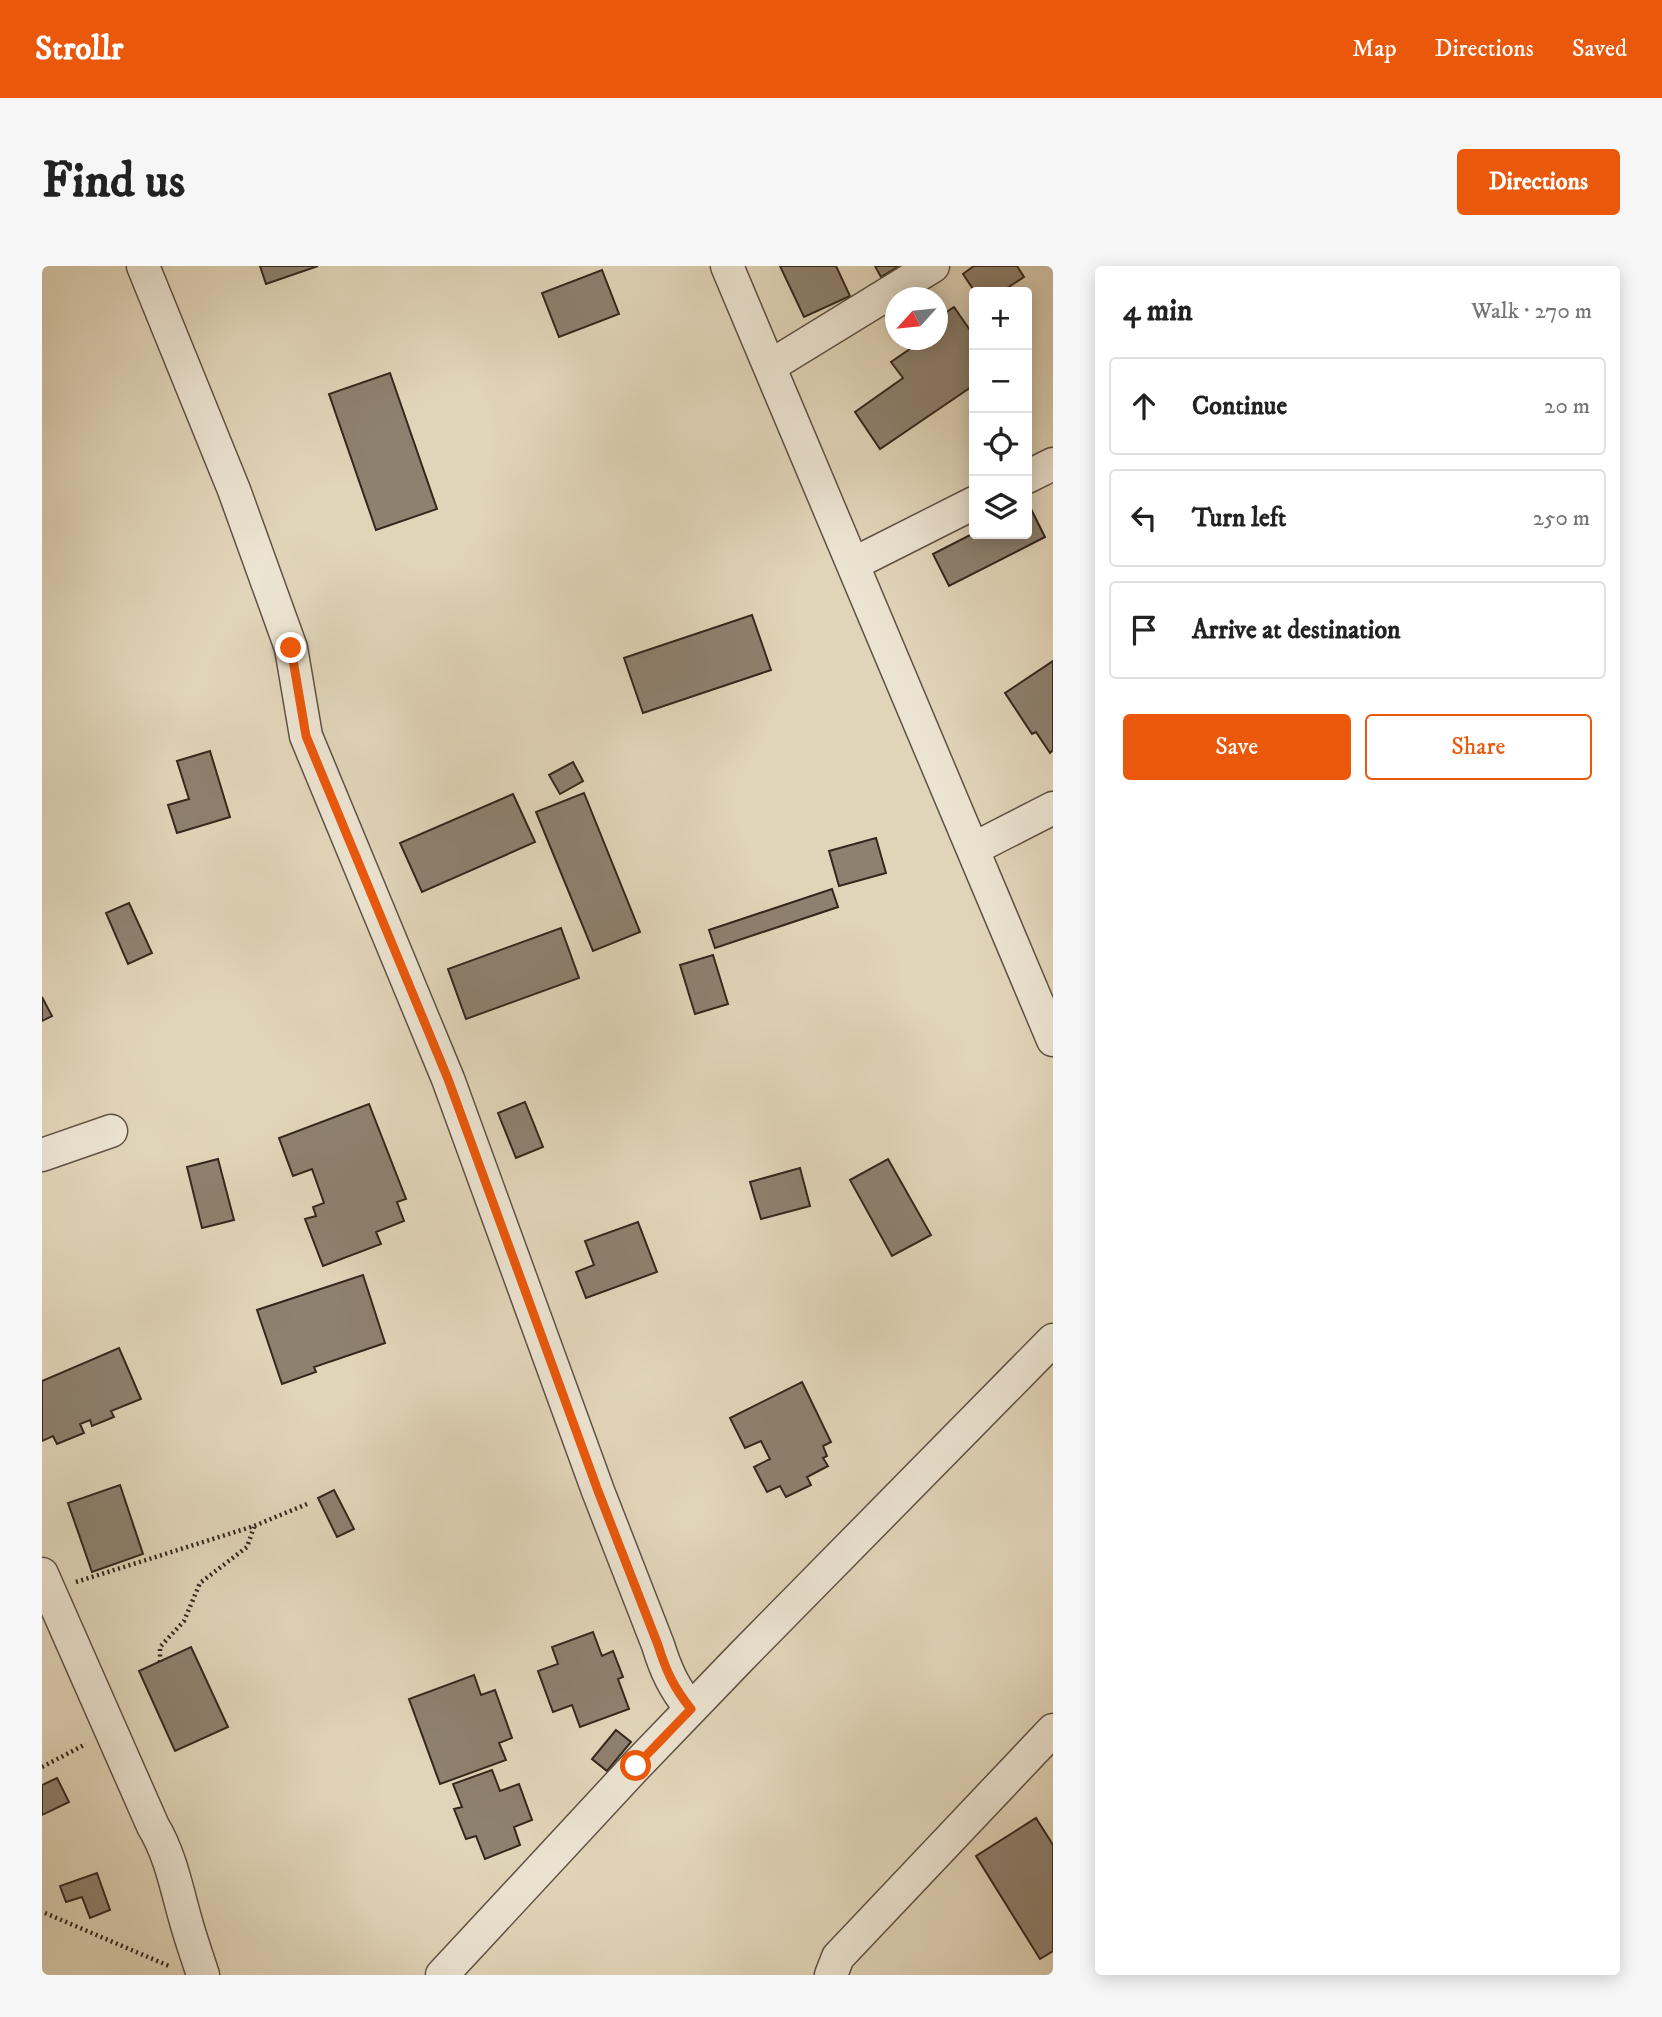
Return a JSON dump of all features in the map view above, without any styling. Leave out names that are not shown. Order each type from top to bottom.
[{"type":"street","points":[[143,266],[234,490],[291,648],[306,736],[448,1079],[665,1667],[676,1691],[691,1709]]},
{"type":"street","points":[[727,266],[1053,1040]]},
{"type":"street","points":[[770,366],[933,266]]},
{"type":"street","points":[[1029,476],[1053,464]]},
{"type":"street","points":[[853,564],[969,506]]},
{"type":"street","points":[[973,849],[1053,808]]},
{"type":"street","points":[[42,1155],[111,1131]]},
{"type":"street","points":[[442,1975],[691,1709],[1053,1340]]},
{"type":"street","points":[[46,1582],[174,1873],[186,1920],[190,1972]]},
{"type":"street","points":[[831,1975],[838,1957],[1053,1730]]},
{"type":"path","points":[[46,1582],[254,1526],[307,1504]]},
{"type":"path","points":[[160,1662],[160,1647],[184,1621],[200,1583],[247,1546],[254,1526]]},
{"type":"path","points":[[42,1766],[111,1730]]},
{"type":"path","points":[[45,1913],[190,1972]]},
{"type":"building","points":[[260,266],[318,266],[266,284]]},
{"type":"building","points":[[780,266],[836,266],[850,296],[804,317]]},
{"type":"building","points":[[875,266],[899,266],[881,277]]},
{"type":"building","points":[[974,266],[1017,266],[1024,277],[1009,287],[972,287],[963,274]]},
{"type":"building","points":[[602,270],[619,314],[559,337],[542,293]]},
{"type":"building","points":[[954,307],[969,329],[969,388],[880,449],[855,412],[903,378],[891,362],[908,350],[948,350],[948,311]]},
{"type":"building","points":[[390,373],[437,509],[376,530],[329,394]]},
{"type":"building","points":[[1032,511],[1045,537],[949,586],[933,554],[969,536],[969,539],[1032,539]]},
{"type":"building","points":[[752,615],[771,670],[643,713],[624,658]]},
{"type":"building","points":[[1053,661],[1053,750],[1050,753],[1036,732],[1032,734],[1005,693]]},
{"type":"building","points":[[210,751],[230,817],[177,833],[168,805],[189,799],[177,761]]},
{"type":"building","points":[[573,762],[583,781],[560,794],[549,775]]},
{"type":"building","points":[[584,793],[640,932],[593,951],[536,812]]},
{"type":"building","points":[[513,794],[535,842],[422,892],[400,843]]},
{"type":"building","points":[[876,838],[886,873],[839,886],[829,851]]},
{"type":"building","points":[[832,889],[838,907],[715,948],[709,930]]},
{"type":"building","points":[[129,903],[152,953],[128,964],[106,913]]},
{"type":"building","points":[[561,928],[579,978],[466,1019],[448,969]]},
{"type":"building","points":[[713,955],[728,1004],[695,1014],[680,965]]},
{"type":"building","points":[[42,997],[52,1016],[42,1021]]},
{"type":"building","points":[[525,1102],[543,1147],[516,1158],[498,1113]]},
{"type":"building","points":[[369,1104],[406,1199],[397,1202],[404,1221],[376,1232],[381,1244],[323,1266],[305,1219],[316,1216],[313,1207],[324,1203],[312,1169],[293,1176],[279,1138]]},
{"type":"building","points":[[218,1159],[234,1220],[202,1228],[187,1167]]},
{"type":"building","points":[[888,1159],[931,1235],[892,1256],[850,1180]]},
{"type":"building","points":[[800,1168],[810,1206],[761,1219],[750,1182]]},
{"type":"building","points":[[638,1222],[657,1272],[586,1298],[576,1272],[594,1265],[585,1241]]},
{"type":"building","points":[[363,1275],[385,1343],[314,1367],[316,1372],[282,1384],[257,1310]]},
{"type":"building","points":[[119,1348],[141,1399],[111,1411],[114,1417],[92,1426],[90,1420],[80,1424],[84,1433],[57,1444],[53,1436],[42,1441],[42,1381]]},
{"type":"building","points":[[802,1382],[831,1442],[823,1446],[827,1456],[823,1458],[828,1466],[807,1477],[811,1485],[786,1497],[780,1486],[767,1492],[754,1467],[770,1459],[761,1441],[745,1448],[730,1418]]},
{"type":"building","points":[[120,1485],[143,1554],[92,1572],[68,1503]]},
{"type":"building","points":[[334,1490],[354,1529],[337,1537],[318,1498]]},
{"type":"building","points":[[593,1632],[602,1656],[613,1651],[623,1677],[618,1679],[629,1709],[580,1727],[572,1705],[553,1712],[538,1671],[558,1664],[552,1647]]},
{"type":"building","points":[[191,1647],[228,1727],[175,1751],[139,1671]]},
{"type":"building","points":[[474,1675],[481,1695],[495,1690],[512,1738],[499,1743],[506,1760],[440,1784],[409,1699]]},
{"type":"building","points":[[616,1730],[631,1742],[607,1771],[592,1759]]},
{"type":"building","points":[[492,1770],[500,1791],[519,1784],[532,1820],[514,1827],[520,1845],[485,1859],[476,1836],[466,1839],[454,1809],[462,1807],[453,1784]]},
{"type":"building","points":[[57,1778],[69,1802],[42,1815],[42,1785]]},
{"type":"building","points":[[1036,1818],[1053,1845],[1053,1951],[1040,1959],[976,1856]]},
{"type":"building","points":[[97,1873],[110,1910],[90,1918],[82,1897],[66,1902],[60,1886]]},
{"type":"route","points":[[291,648],[306,736],[448,1079],[665,1667],[676,1691],[691,1709],[636,1766]]}]
